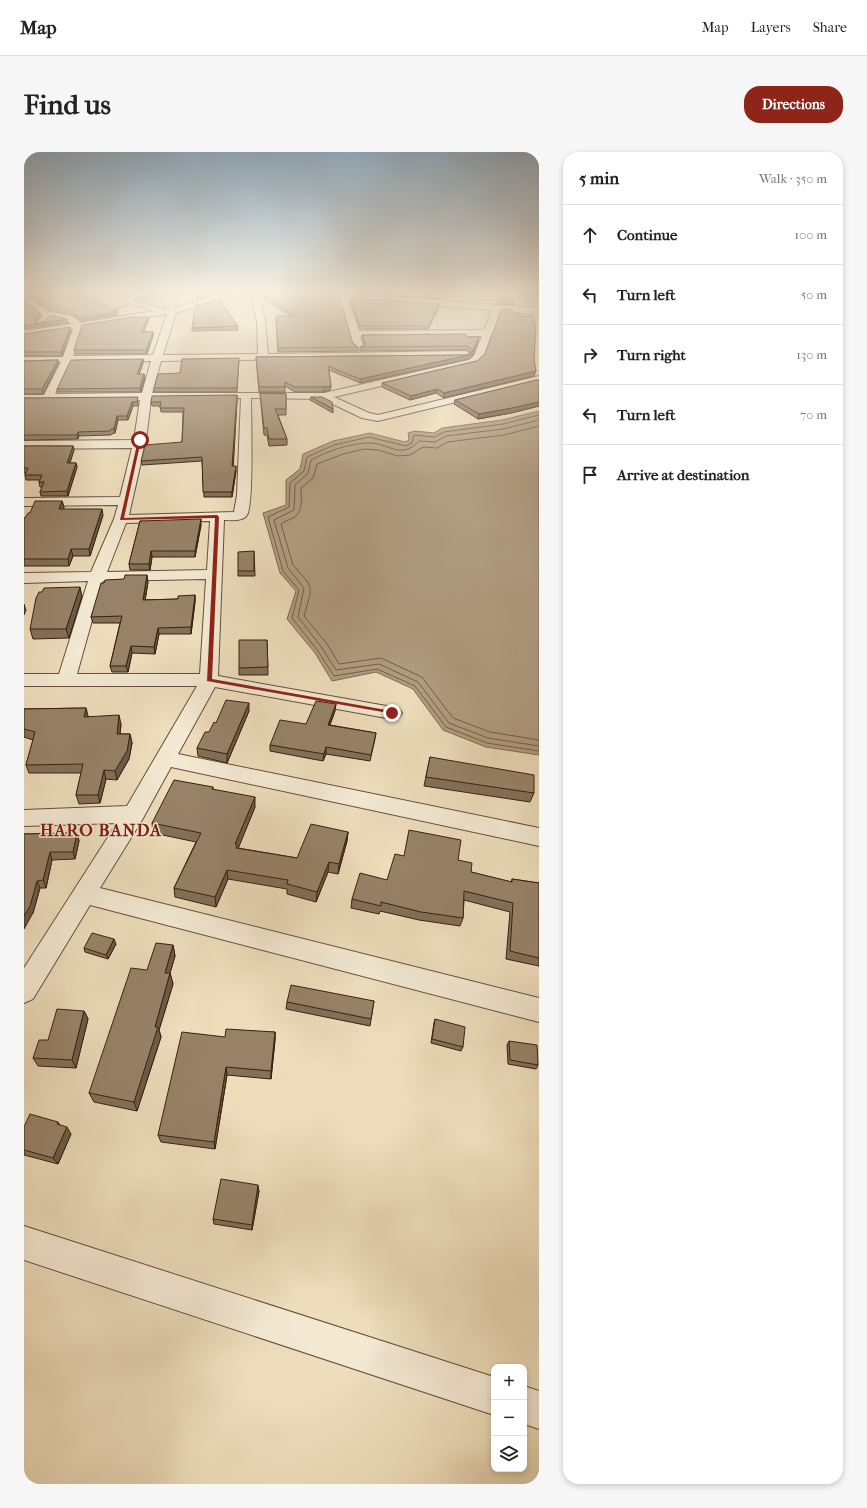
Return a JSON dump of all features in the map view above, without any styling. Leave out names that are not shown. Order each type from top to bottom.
[{"type":"street","points":[[48,398],[69,353]]},
{"type":"street","points":[[66,680],[97,576],[121,519],[139,444],[146,397],[159,353]]},
{"type":"street","points":[[24,360],[474,353]]},
{"type":"street","points":[[24,398],[246,395],[324,396],[472,362],[478,358],[480,353]]},
{"type":"street","points":[[324,396],[366,416],[378,418],[539,379]]},
{"type":"street","points":[[121,519],[236,516],[242,512],[246,395]]},
{"type":"street","points":[[24,445],[139,444]]},
{"type":"street","points":[[24,502],[126,501]]},
{"type":"street","points":[[24,991],[134,814],[209,680],[217,517]]},
{"type":"street","points":[[24,578],[214,574]]},
{"type":"street","points":[[24,680],[209,680],[392,713]]},
{"type":"street","points":[[166,758],[539,837]]},
{"type":"street","points":[[24,818],[134,814]]},
{"type":"street","points":[[84,894],[539,1010]]},
{"type":"street","points":[[24,1243],[491,1395]]},
{"type":"street","points":[[527,1406],[539,1410]]},
{"type":"water","points":[[539,411],[539,755],[486,747],[443,730],[413,689],[376,672],[332,681],[315,653],[287,619],[296,591],[280,573],[263,513],[286,505],[286,480],[300,469],[303,454],[333,441],[370,433],[405,442],[409,440],[408,433],[415,431],[434,433],[442,428],[502,420]]},
{"type":"building","points":[[471,353],[469,355],[360,379],[328,366],[331,386],[324,387],[295,387],[285,382],[285,387],[259,387],[256,357],[467,355]]},
{"type":"building","points":[[534,353],[536,371],[444,393],[437,389],[411,396],[382,383],[477,361],[485,354]]},
{"type":"building","points":[[239,358],[237,388],[154,388],[158,374],[180,373],[182,359]]},
{"type":"building","points":[[143,359],[137,374],[144,374],[140,388],[57,389],[71,360]]},
{"type":"building","points":[[58,360],[42,389],[24,389],[24,361]]},
{"type":"building","points":[[539,380],[539,402],[479,414],[455,400]]},
{"type":"building","points":[[260,393],[286,394],[286,409],[275,409],[287,439],[269,439],[267,428],[264,428]]},
{"type":"building","points":[[237,395],[232,466],[236,466],[232,492],[203,492],[202,457],[141,461],[145,445],[182,442],[184,408],[160,408],[161,402],[151,402],[152,396]]},
{"type":"building","points":[[138,397],[137,402],[132,402],[127,416],[117,416],[114,429],[111,429],[110,431],[78,432],[77,435],[24,435],[24,398]]},
{"type":"building","points":[[311,397],[322,397],[332,402],[333,409]]},
{"type":"building","points":[[24,446],[73,446],[67,463],[76,463],[67,491],[40,492],[44,482],[39,482],[42,475],[25,475],[28,468],[24,468]]},
{"type":"building","points":[[35,501],[62,501],[59,509],[102,509],[89,549],[71,549],[68,559],[24,559],[24,518],[28,513],[30,513]]},
{"type":"building","points":[[201,519],[195,551],[151,551],[149,564],[129,564],[140,521]]},
{"type":"building","points":[[254,551],[254,571],[238,571],[238,552]]},
{"type":"building","points":[[125,575],[147,575],[143,600],[178,599],[178,596],[195,595],[191,627],[158,628],[154,647],[131,646],[126,666],[110,666],[122,616],[91,617],[101,583],[104,583],[105,580],[124,579]]},
{"type":"building","points":[[80,587],[66,629],[30,629],[36,598],[39,592],[42,592],[44,588]]},
{"type":"building","points":[[239,640],[267,640],[268,667],[239,668]]},
{"type":"building","points":[[226,700],[249,703],[227,754],[197,748],[205,732],[209,732],[214,722],[216,723]]},
{"type":"building","points":[[316,701],[336,704],[328,725],[376,733],[371,755],[326,747],[324,754],[270,745],[280,720],[306,724]]},
{"type":"building","points":[[86,708],[84,717],[119,715],[117,734],[130,734],[127,751],[115,771],[104,770],[98,795],[76,795],[83,764],[26,765],[35,732],[24,729],[24,709]]},
{"type":"building","points":[[430,757],[534,775],[534,793],[426,777]]},
{"type":"building","points":[[174,780],[255,797],[235,844],[237,845],[236,848],[297,858],[311,824],[348,832],[339,864],[329,862],[317,892],[287,884],[288,880],[227,870],[215,897],[174,888],[201,833],[152,823]]},
{"type":"building","points":[[409,830],[461,840],[458,860],[472,863],[471,872],[512,882],[512,879],[539,883],[539,958],[510,951],[513,903],[464,891],[463,918],[421,912],[381,902],[381,906],[352,899],[360,873],[387,880],[395,854],[404,856]]},
{"type":"building","points":[[77,833],[73,852],[50,852],[43,880],[37,881],[30,906],[24,916],[24,834]]},
{"type":"building","points":[[92,933],[114,939],[106,955],[84,948]]},
{"type":"building","points":[[156,943],[173,945],[165,973],[170,973],[155,1027],[158,1027],[134,1102],[89,1093],[131,968],[147,970]]},
{"type":"building","points":[[291,985],[374,1001],[371,1019],[287,1002]]},
{"type":"building","points":[[57,1009],[84,1011],[72,1060],[33,1058],[39,1040],[48,1040]]},
{"type":"building","points":[[435,1019],[465,1027],[463,1047],[432,1039]]},
{"type":"building","points":[[226,1029],[275,1032],[271,1071],[226,1067],[214,1142],[158,1135],[182,1032],[225,1037]]},
{"type":"building","points":[[509,1041],[537,1045],[538,1065],[510,1060]]},
{"type":"building","points":[[30,1114],[58,1122],[57,1124],[67,1127],[53,1158],[24,1150],[24,1127]]},
{"type":"building","points":[[221,1179],[258,1185],[252,1225],[213,1219]]},
{"type":"district","name":"HARO BANDA","points":[[101,830]]},
{"type":"route","points":[[140,440],[121,519],[217,517],[209,680],[392,713]]}]
